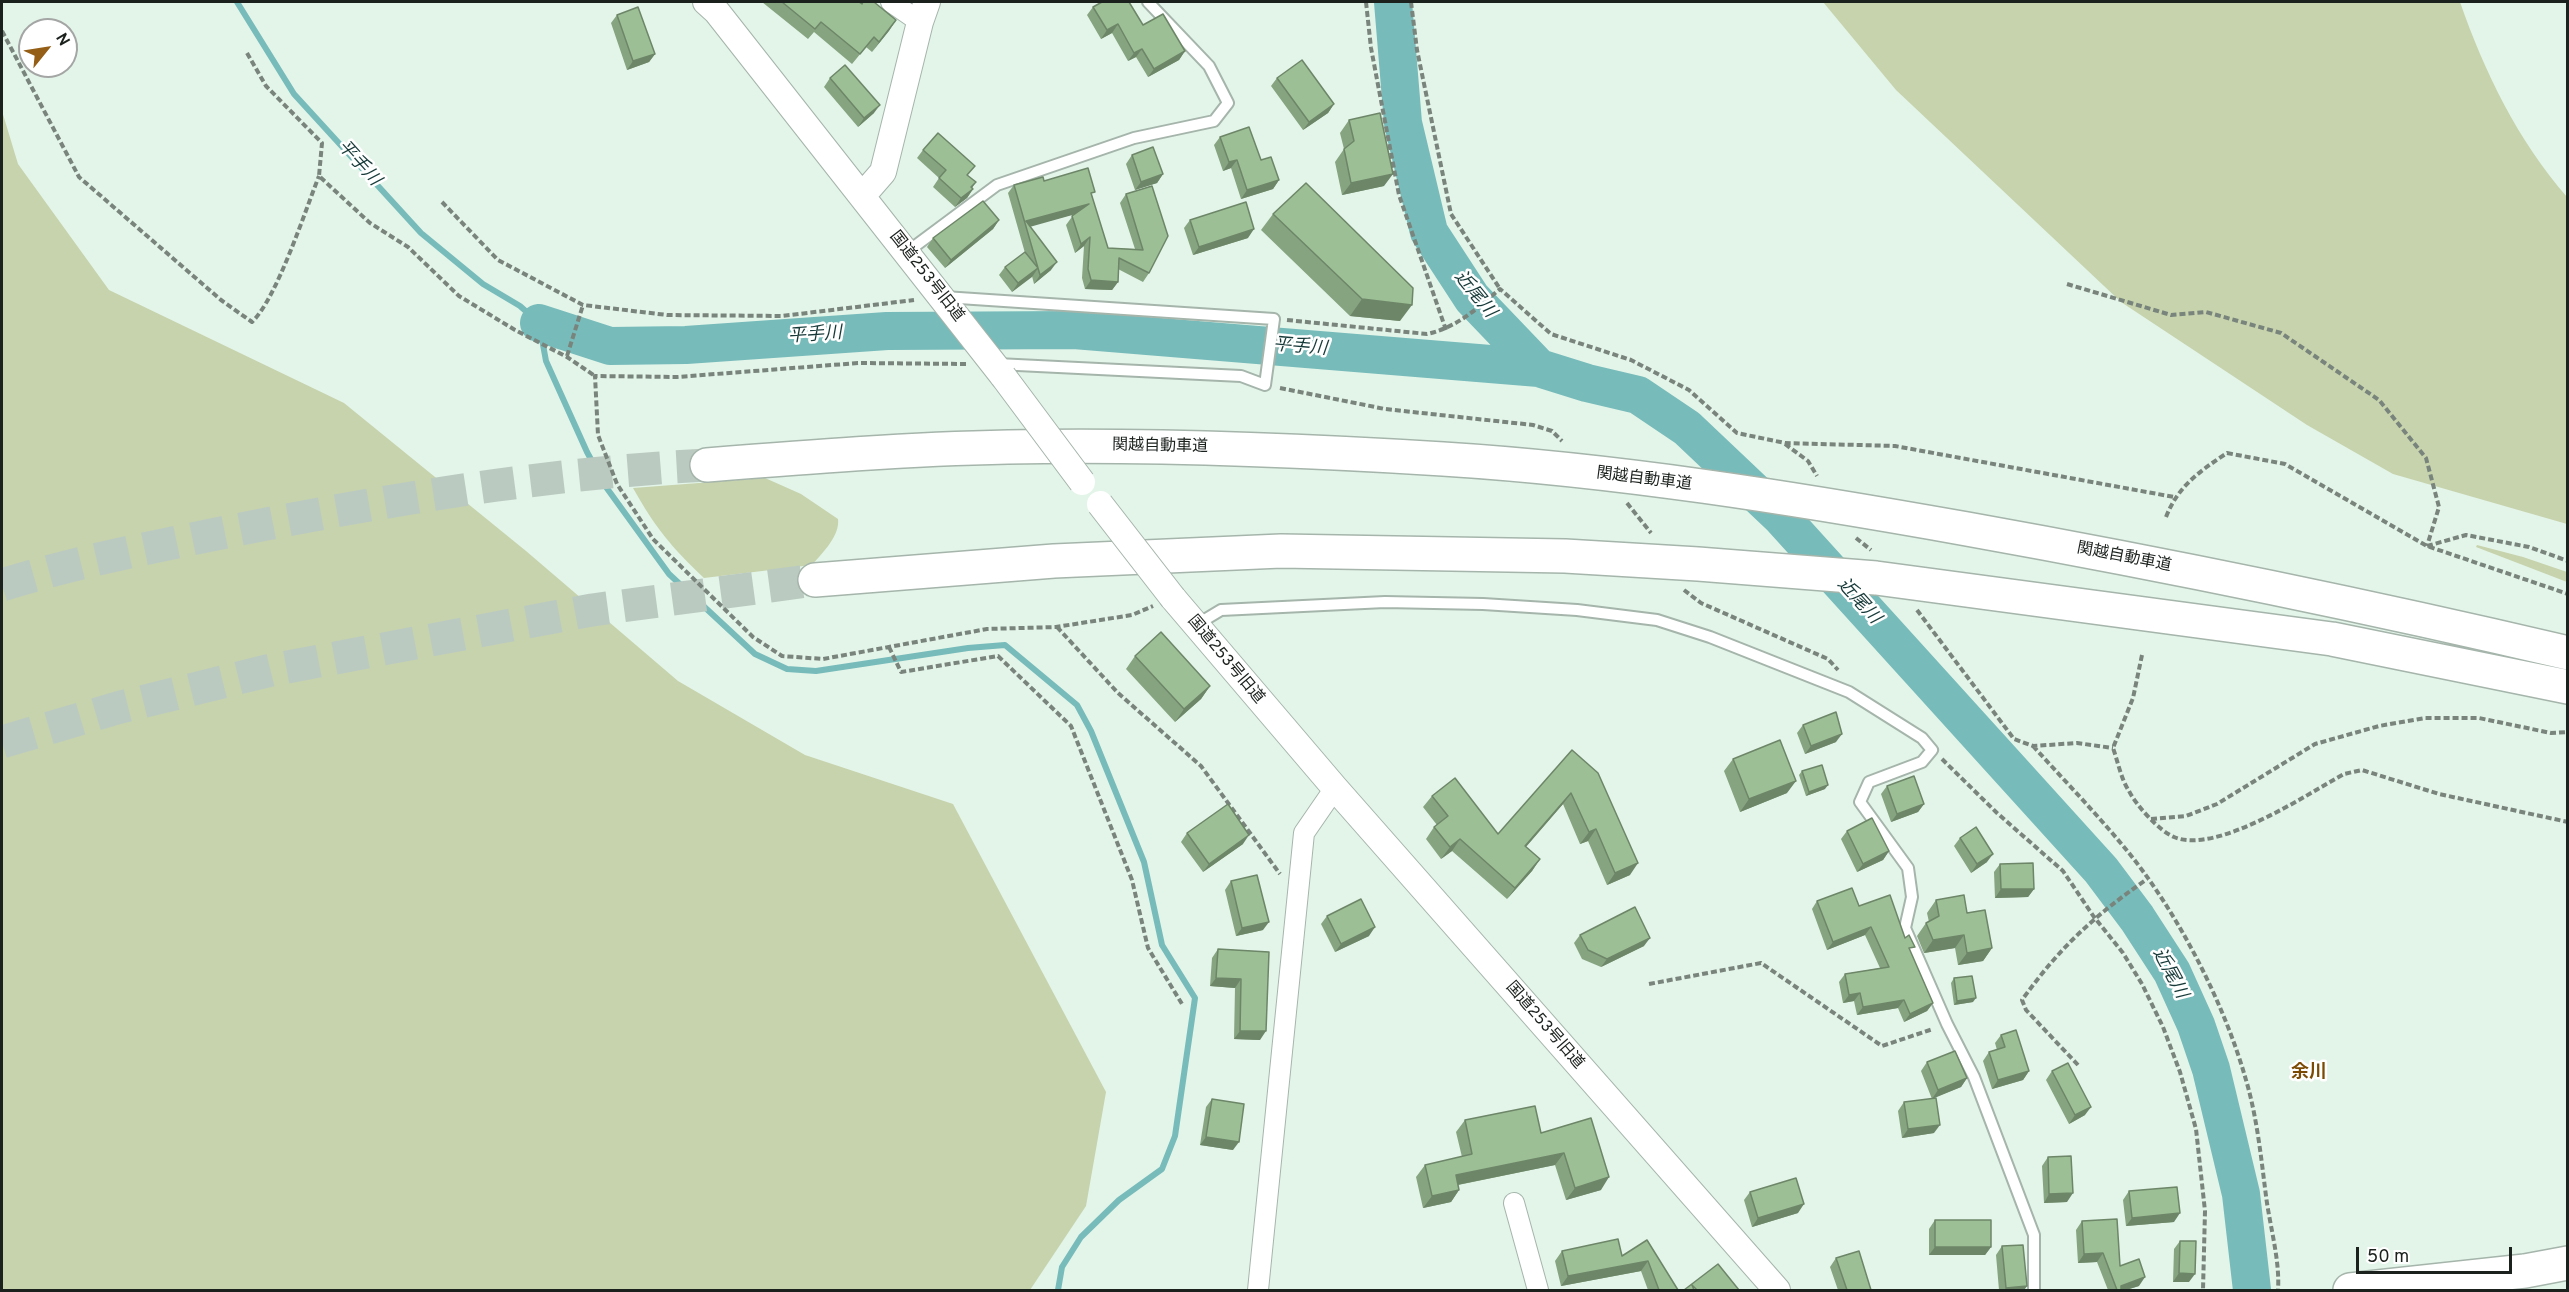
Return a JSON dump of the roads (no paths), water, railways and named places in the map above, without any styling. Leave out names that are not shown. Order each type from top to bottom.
[{"type":"highway","name":"関越自動車道","points":[[707,465],[1007,447],[1254,448],[1445,459],[1561,469],[1677,484],[1811,489],[2454,626],[2568,653]]},
{"type":"highway","points":[[815,580],[1054,561],[1281,551],[1565,556],[1759,568],[1877,567],[2332,639],[2568,687]]},
{"type":"highway","points":[[2350,1290],[2525,1271],[2568,1263]]},
{"type":"street","name":"国道253号旧道","points":[[706,2],[717,12],[863,195],[1173,598],[1335,788],[1777,1290]]},
{"type":"street","points":[[863,195],[883,172],[923,12],[891,2]]},
{"type":"street","points":[[1258,1290],[1304,833],[1335,788]]},
{"type":"street","points":[[1514,1203],[1538,1290]]},
{"type":"lane","points":[[906,252],[997,185],[1134,138],[1215,121],[1228,103],[1209,66],[1148,2]]},
{"type":"lane","points":[[945,302],[1274,323],[1265,385],[1241,376],[993,364]]},
{"type":"lane","points":[[1196,625],[1221,610],[1385,602],[1483,604],[1577,610],[1658,620],[1710,637],[1849,692],[1922,738],[1932,750],[1922,762],[1869,782],[1860,802],[1908,868],[1912,897],[1905,928],[1947,1024],[1974,1077],[2034,1235],[2034,1290]]},
{"type":"waterway","points":[[237,2],[294,94],[421,233],[483,284],[520,306],[539,323],[546,361],[587,452],[606,487],[669,574],[755,654],[787,669],[816,671],[968,648],[1005,645],[1077,705],[1091,731],[1144,862],[1162,945],[1195,998],[1175,1136],[1162,1169],[1119,1200],[1081,1237],[1062,1267],[1058,1290]]},
{"type":"waterway","name":"近尾川","points":[[1393,2],[1403,123],[1429,232],[1472,298],[1539,368],[1587,383],[1638,395],[1687,428],[1781,517],[2101,870],[2137,918],[2172,972],[2196,1025],[2211,1069],[2241,1194],[2252,1290]]},
{"type":"waterway","name":"平手川","points":[[539,323],[610,346],[686,345],[887,331],[1074,330],[1539,368]]},
{"type":"tunnel","points":[[2,585],[118,554],[353,508],[529,481],[707,465]]},
{"type":"tunnel","points":[[2,742],[117,708],[271,670],[592,610],[815,580]]},
{"type":"district","name":"余川","points":[[2309,1073]]}]
